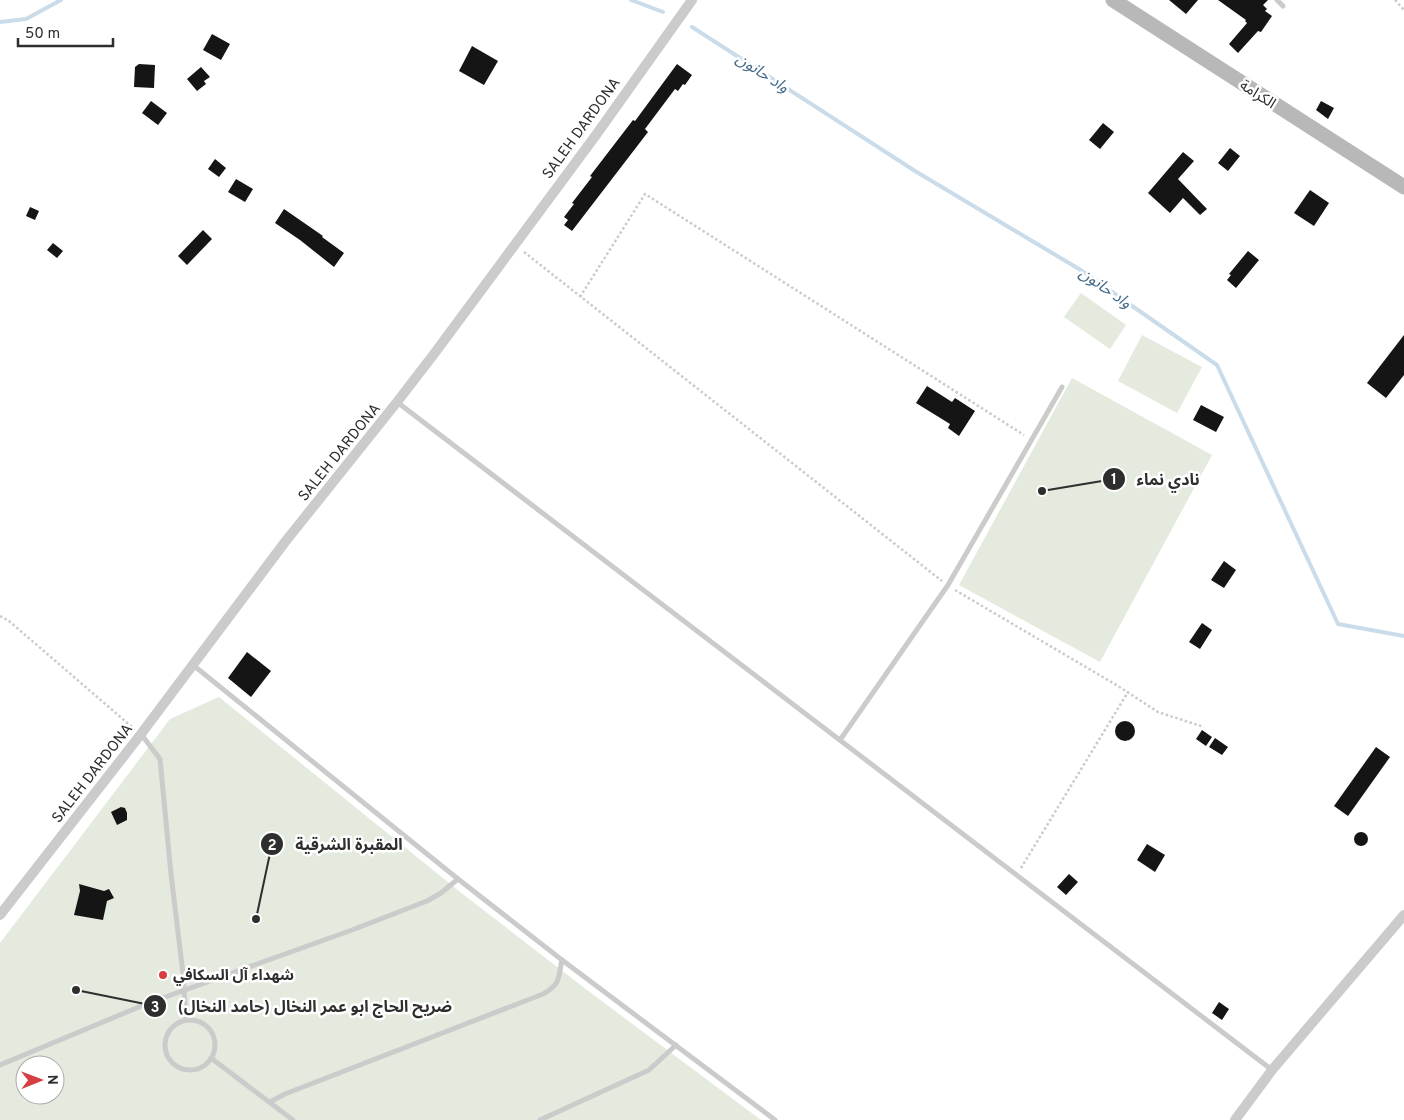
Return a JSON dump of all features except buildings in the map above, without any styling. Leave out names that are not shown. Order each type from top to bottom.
[{"type":"main road","name":"الكرامة","points":[[1113,0],[1404,187]]},
{"type":"street","name":"SALEH DARDONA","points":[[0,915],[141,734],[285,542],[397,402],[596,135],[692,0]]},
{"type":"street","points":[[1235,1120],[1272,1070],[1404,915]]},
{"type":"lane","points":[[1277,0],[1283,6]]},
{"type":"lane","points":[[840,740],[948,585],[1062,387]]},
{"type":"lane","points":[[397,402],[1272,1070]]},
{"type":"lane","points":[[193,665],[458,879],[562,960],[775,1120]]},
{"type":"lane","points":[[141,734],[160,760],[186,1019]]},
{"type":"lane","points":[[0,1065],[137,1008],[427,901],[441,894],[458,879]]},
{"type":"lane","points":[[270,1102],[285,1094],[543,994],[553,988],[558,982],[562,960]]},
{"type":"lane","points":[[186,1019],[202,1022],[213,1034],[215,1042],[215,1051],[211,1058],[206,1065],[198,1069],[182,1069],[174,1065],[168,1059],[165,1051],[164,1042],[166,1034],[171,1027],[186,1019]]},
{"type":"lane","points":[[540,1120],[649,1070],[676,1045]]},
{"type":"lane","points":[[211,1058],[293,1120]]},
{"type":"path","points":[[1395,0],[1404,10]]},
{"type":"path","points":[[580,297],[645,194],[1032,440]]},
{"type":"path","points":[[515,245],[948,585],[1128,692],[1158,712],[1204,727]]},
{"type":"path","points":[[0,616],[9,621],[141,734]]},
{"type":"path","points":[[1017,875],[1128,692]]},
{"type":"shaded area","points":[[1081,293],[1126,325],[1110,349],[1064,317]]},
{"type":"shaded area","points":[[1142,335],[1202,367],[1177,413],[1118,381]]},
{"type":"shaded area","points":[[1072,378],[1212,455],[1100,662],[959,585]]},
{"type":"shaded area","points":[[219,697],[464,895],[761,1120],[0,1120],[0,943],[170,719]]},
{"type":"waterway","points":[[0,22],[26,19],[61,0]]},
{"type":"waterway","points":[[631,0],[663,12]]},
{"type":"waterway","name":"واد حانون","points":[[692,27],[915,171],[1079,269],[1217,365],[1338,624],[1404,636]]},
{"type":"place","name":"نادي نماء","points":[[1042,491]]},
{"type":"place","name":"المقبرة الشرقية","points":[[256,919]]},
{"type":"place","name":"شهداء آل السكافي","points":[[163,975]]},
{"type":"place","name":"ضريح الحاج ابو عمر النخال (حامد النخال)","points":[[76,990]]}]
